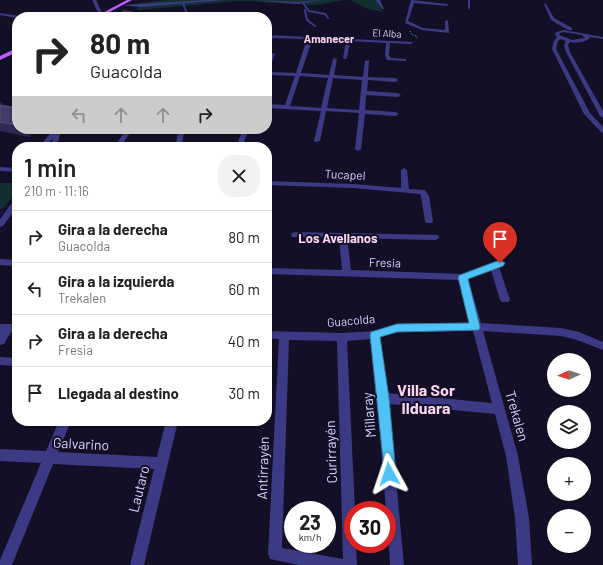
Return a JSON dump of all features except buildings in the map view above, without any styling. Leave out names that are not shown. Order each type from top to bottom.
[{"type":"main road","points":[[109,12],[130,0]]},
{"type":"main road","points":[[0,58],[12,52]]},
{"type":"street","points":[[94,0],[98,12]]},
{"type":"street","points":[[123,5],[137,6],[222,0]]},
{"type":"street","points":[[253,0],[302,3],[322,0]]},
{"type":"street","points":[[378,0],[382,8]]},
{"type":"street","points":[[446,11],[448,0]]},
{"type":"street","points":[[446,21],[447,32],[422,30],[406,22],[413,1],[447,5]]},
{"type":"street","points":[[545,5],[552,19],[564,29],[603,38]]},
{"type":"street","points":[[114,10],[123,12]]},
{"type":"street","points":[[0,14],[12,16]]},
{"type":"street","points":[[564,29],[557,34],[568,40],[603,41]]},
{"type":"street","points":[[580,33],[588,37],[586,40]]},
{"type":"street","name":"El Alba","points":[[272,36],[411,43]]},
{"type":"street","points":[[560,37],[556,41],[554,49],[587,114],[603,131]]},
{"type":"street","points":[[287,108],[310,38]]},
{"type":"street","points":[[345,58],[348,40]]},
{"type":"street","points":[[568,40],[566,45],[568,52],[603,116]]},
{"type":"street","points":[[388,42],[387,56],[389,59],[404,60]]},
{"type":"street","points":[[317,141],[335,59]]},
{"type":"street","points":[[358,149],[367,61]]},
{"type":"street","points":[[272,72],[298,75],[395,80]]},
{"type":"street","points":[[364,93],[398,95]]},
{"type":"street","points":[[272,106],[396,114]]},
{"type":"street","points":[[46,142],[54,134]]},
{"type":"street","points":[[1,171],[12,170]]},
{"type":"street","points":[[404,170],[405,189]]},
{"type":"street","name":"Tucapel","points":[[272,183],[405,189],[422,192],[425,196],[429,221]]},
{"type":"street","points":[[0,224],[12,208]]},
{"type":"street","points":[[295,235],[435,238]]},
{"type":"street","points":[[343,236],[347,273]]},
{"type":"street","points":[[0,262],[12,263]]},
{"type":"street","name":"Fresia","points":[[272,271],[463,277],[497,265],[505,300]]},
{"type":"street","name":"Trekalen","points":[[463,277],[475,327],[508,436],[518,486],[525,565]]},
{"type":"street","name":"Guacolda","points":[[272,335],[342,337],[375,335],[397,328],[475,327],[561,332],[579,336],[603,346]]},
{"type":"street","points":[[0,341],[8,328]]},
{"type":"street","name":"Millaray","points":[[375,335],[383,398],[397,565]]},
{"type":"street","name":"Antirrayén","points":[[284,336],[275,554],[341,565]]},
{"type":"street","name":"Curirrayén","points":[[342,337],[350,565]]},
{"type":"street","points":[[0,361],[12,362]]},
{"type":"street","points":[[383,398],[500,409]]},
{"type":"street","points":[[5,565],[62,426]]},
{"type":"street","name":"Lautaro","points":[[136,565],[171,426]]},
{"type":"street","name":"Galvarino","points":[[0,455],[161,463]]},
{"type":"lane","points":[[469,0],[469,8]]},
{"type":"lane","points":[[183,3],[186,12]]},
{"type":"lane","points":[[302,3],[307,20],[315,26]]},
{"type":"lane","points":[[305,10],[313,13],[325,14],[328,18]]},
{"type":"green space","points":[[164,0],[345,0],[317,5],[240,1],[137,10],[139,3]]},
{"type":"green space","points":[[350,0],[379,0],[380,8],[384,12],[370,10]]},
{"type":"green space","points":[[0,183],[12,183],[12,197],[3,209],[0,209]]},
{"type":"district","name":"Amanecer","points":[[329,39]]},
{"type":"district","name":"Los Avellanos","points":[[338,238]]},
{"type":"district","name":"Villa Sor Ilduara","points":[[426,399]]},
{"type":"route","points":[[389,474],[383,398],[375,335],[386,330],[397,328],[475,327],[463,277],[500,263]]}]
